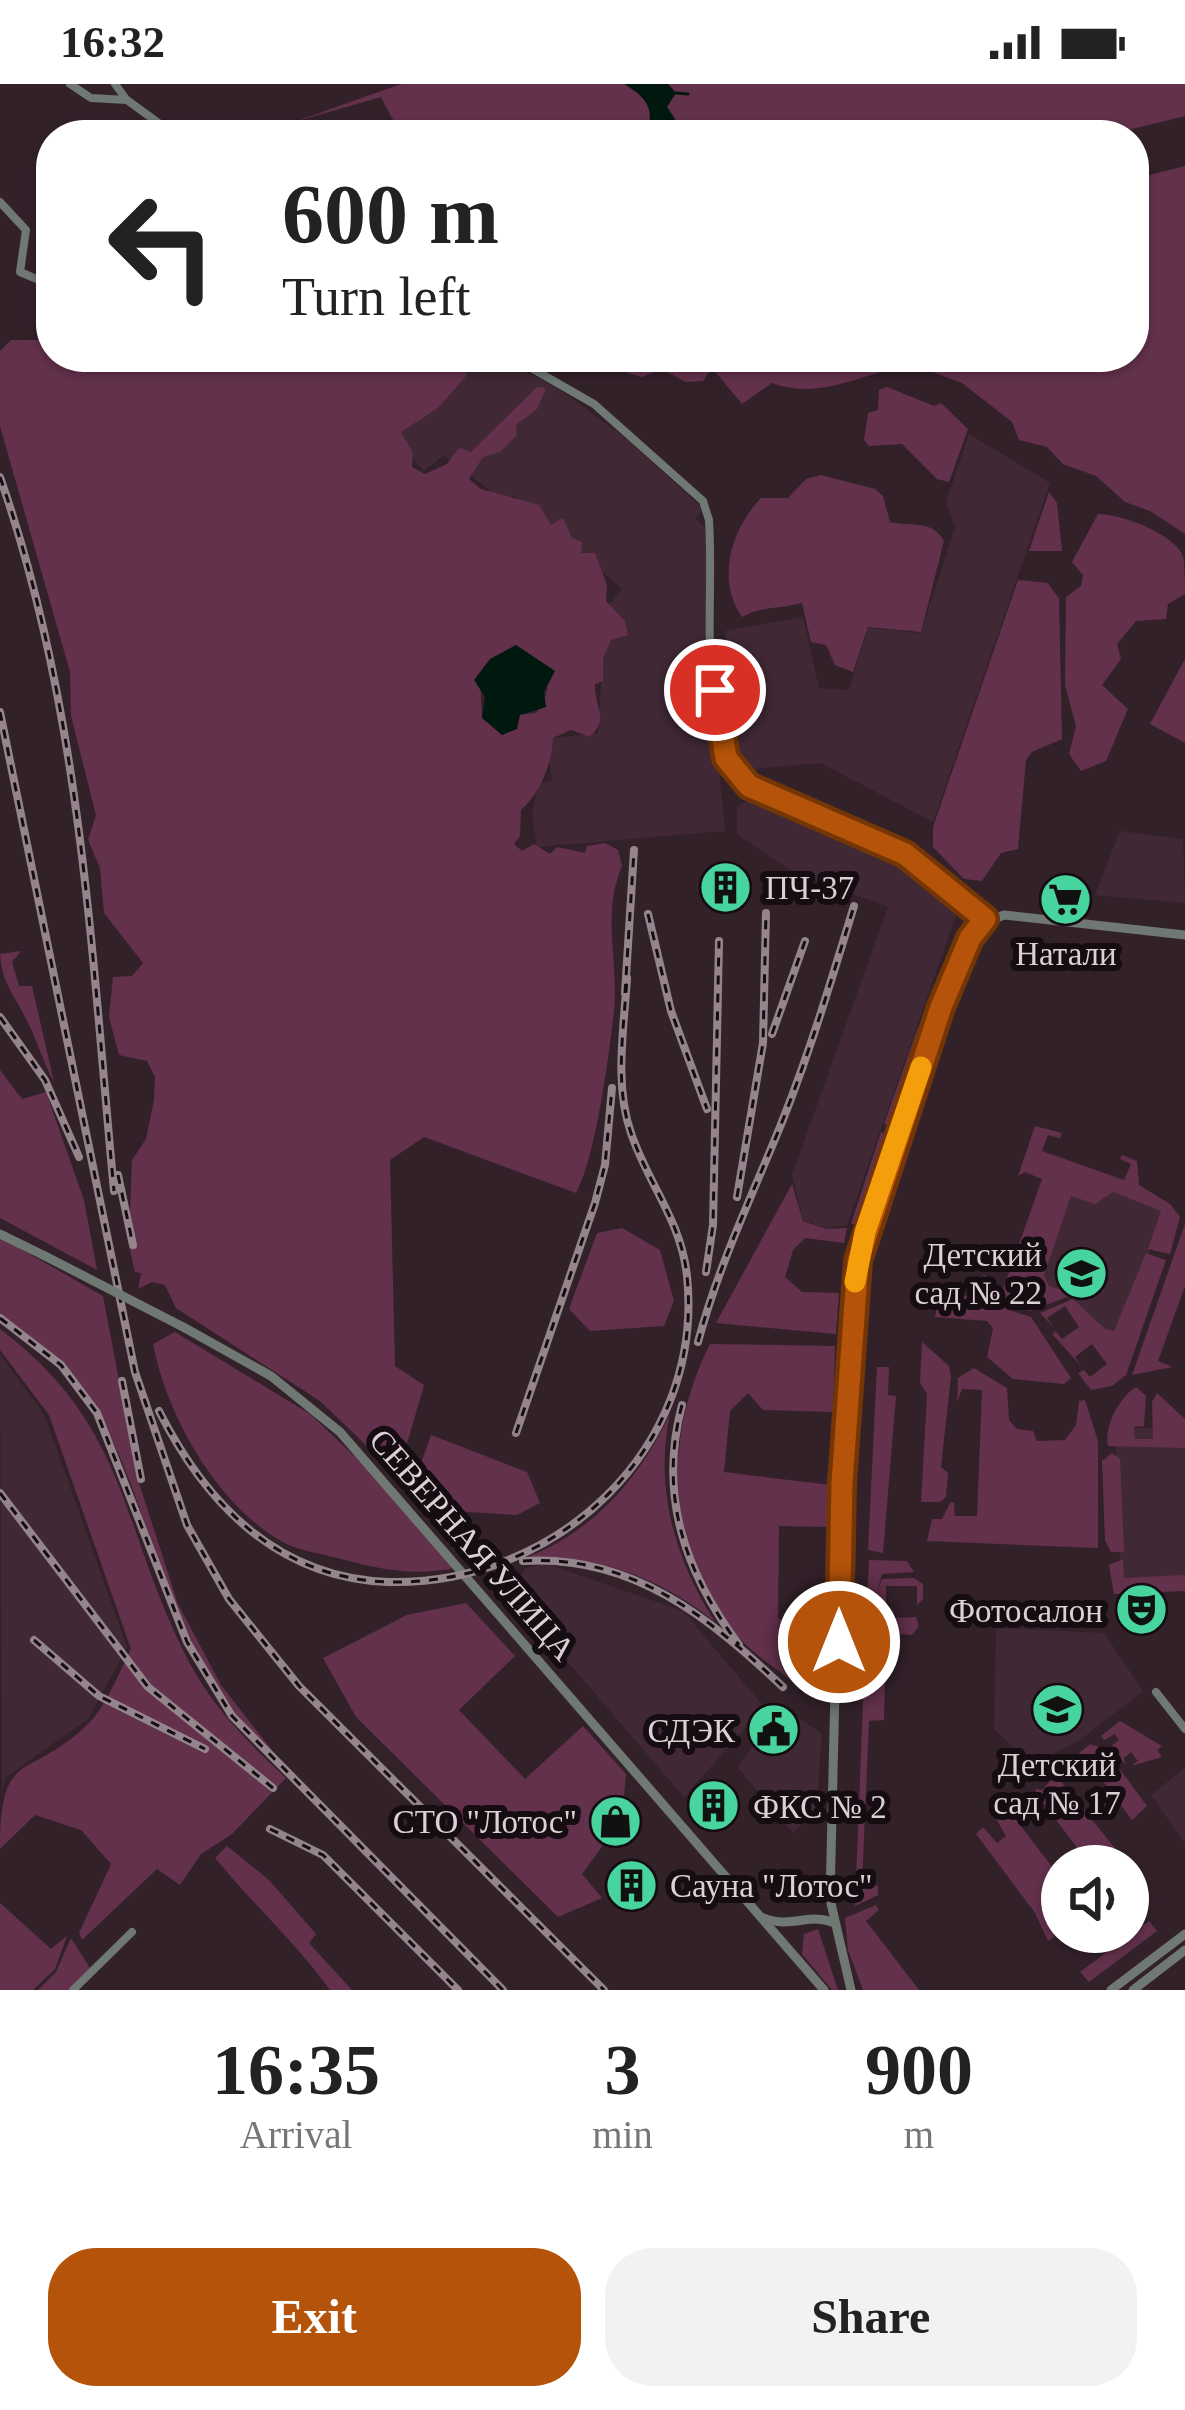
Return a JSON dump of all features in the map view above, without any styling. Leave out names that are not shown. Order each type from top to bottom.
[{"type":"street","points":[[70,84],[92,98],[127,100]]},
{"type":"street","points":[[115,84],[127,100],[154,120]]},
{"type":"street","points":[[0,202],[26,230],[20,272],[36,279]]},
{"type":"street","points":[[538,372],[594,404],[703,501],[710,528],[715,690],[726,758],[733,770],[769,797],[916,861],[985,919]]},
{"type":"street","points":[[851,1990],[831,1904],[840,1524],[855,1280],[865,1232],[941,1007],[970,938],[985,919],[1004,915],[1185,935]]},
{"type":"street","name":"СЕВЕРНАЯ УЛИЦА","points":[[0,1234],[271,1376],[340,1432],[824,1990]]},
{"type":"street","points":[[1156,1692],[1185,1729]]},
{"type":"street","points":[[794,1954],[791,1942],[831,1904]]},
{"type":"street","points":[[760,1915],[788,1925],[822,1917],[835,1923]]},
{"type":"street","points":[[75,1989],[132,1932]]},
{"type":"street","points":[[1114,1989],[1185,1934]]},
{"type":"street","points":[[1132,1990],[1185,1950]]},
{"type":"shaded area","points":[[401,84],[1185,84],[1185,116],[1149,125],[1149,120],[393,120],[381,97],[300,120]]},
{"type":"shaded area","points":[[624,84],[668,84],[676,93],[667,107],[674,120],[650,120],[648,105]]},
{"type":"shaded area","points":[[1185,166],[1185,534],[1150,511],[1125,502],[1096,476],[1063,464],[1047,447],[1019,440],[1012,422],[962,383],[932,372],[1149,372],[1149,175]]},
{"type":"shaded area","points":[[11,340],[36,340],[36,372],[466,372],[438,408],[401,432],[413,453],[412,467],[425,474],[447,464],[459,448],[471,452],[537,387],[546,388],[537,409],[516,425],[517,435],[500,452],[483,457],[469,479],[481,489],[539,505],[551,525],[563,518],[572,538],[582,542],[581,553],[595,553],[607,585],[606,601],[625,621],[628,635],[611,640],[603,658],[603,681],[595,684],[599,724],[590,737],[571,730],[553,738],[544,777],[521,810],[520,836],[514,844],[522,851],[534,844],[550,854],[557,847],[585,853],[587,846],[605,843],[618,850],[622,866],[612,904],[615,1000],[611,1038],[595,1135],[576,1193],[424,1137],[390,1160],[395,1366],[424,1385],[400,1468],[392,1470],[320,1401],[176,1308],[165,1285],[152,1282],[138,1289],[141,1273],[135,1272],[123,1219],[130,1213],[132,1160],[146,1139],[155,1077],[147,1061],[119,1055],[109,1017],[113,977],[132,976],[143,963],[104,913],[100,868],[88,840],[96,815],[71,716],[70,672],[0,426],[0,351]],"holes":[[[541,661],[547,681],[536,713],[482,718],[480,676]]]},
{"type":"shaded area","points":[[462,372],[526,372],[562,391],[630,442],[703,509],[695,519],[706,528],[707,649],[725,831],[537,847],[532,815],[539,783],[552,781],[547,739],[598,733],[606,609],[622,589],[513,495],[505,502],[444,455],[424,471],[393,437]]},
{"type":"shaded area","points":[[667,372],[709,372],[703,381],[686,382]]},
{"type":"shaded area","points":[[715,372],[883,372],[807,389],[772,383],[742,404]]},
{"type":"shaded area","points":[[887,387],[934,406],[941,403],[968,429],[949,482],[937,479],[902,444],[869,446],[864,440],[868,413],[878,410],[879,390]]},
{"type":"shaded area","points":[[969,434],[1050,483],[933,822],[821,763],[741,770],[730,717],[725,631],[803,617],[819,688],[849,690],[868,628],[921,633],[955,527],[946,502]]},
{"type":"shaded area","points":[[821,475],[875,489],[883,496],[890,522],[933,529],[944,541],[921,632],[868,627],[853,672],[835,665],[826,645],[811,642],[802,603],[742,617],[730,587],[735,540],[761,498],[788,498],[806,479]]},
{"type":"shaded area","points":[[1049,492],[1057,503],[1062,551],[1029,551]]},
{"type":"shaded area","points":[[1098,514],[1145,526],[1177,547],[1183,556],[1185,594],[1168,604],[1166,619],[1136,621],[1117,644],[1121,659],[1102,685],[1128,709],[1106,761],[1081,771],[1069,754],[1076,726],[1065,685],[1066,597],[1081,586],[1083,575],[1072,562]]},
{"type":"shaded area","points":[[1018,580],[1048,583],[1059,599],[1062,739],[1032,752],[1026,760],[1018,849],[1001,853],[982,881],[964,879],[933,847],[933,827]]},
{"type":"shaded area","points":[[516,645],[555,671],[544,692],[546,707],[520,715],[517,729],[502,735],[482,718],[485,697],[474,680],[490,659]]},
{"type":"shaded area","points":[[1185,659],[1185,743],[1150,724]]},
{"type":"shaded area","points":[[754,796],[919,867],[960,904],[847,1225],[827,1228],[803,1220],[792,1175],[888,907],[787,868],[737,834],[737,807]]},
{"type":"shaded area","points":[[1120,831],[1183,839],[1185,903],[1095,895]]},
{"type":"shaded area","points":[[21,951],[12,962],[19,986],[32,986],[54,1082],[3,973],[0,954]]},
{"type":"shaded area","points":[[918,1027],[932,1031],[897,1128],[884,1124]]},
{"type":"shaded area","points":[[0,1070],[22,1099],[46,1092],[84,1200],[97,1270],[0,1218]]},
{"type":"shaded area","points":[[1035,1126],[1062,1133],[1060,1138],[1048,1135],[1042,1151],[1124,1180],[1131,1164],[1120,1159],[1122,1155],[1137,1161],[1139,1185],[1170,1204],[1180,1217],[1170,1254],[1148,1249],[1161,1211],[1113,1192],[1095,1204],[1071,1196],[1044,1275],[1049,1286],[1075,1294],[1030,1311],[981,1294],[983,1274],[988,1277],[984,1290],[1001,1295],[1042,1179],[1025,1172],[1018,1176]]},
{"type":"shaded area","points":[[881,1132],[892,1137],[864,1224],[851,1224]]},
{"type":"shaded area","name":"Детский сад № 22","points":[[1057,1170],[1168,1205],[1116,1334],[1102,1333],[1066,1296],[1036,1306]]},
{"type":"shaded area","points":[[792,1184],[803,1221],[827,1229],[847,1228],[844,1243],[805,1238],[793,1250],[785,1277],[802,1292],[839,1293],[836,1334],[716,1323]]},
{"type":"shaded area","points":[[1185,1224],[1185,1286],[1158,1361],[1173,1367],[1132,1375]]},
{"type":"shaded area","points":[[622,1228],[660,1250],[674,1301],[664,1326],[590,1331],[569,1309],[597,1233]]},
{"type":"shaded area","points":[[0,1237],[103,1296],[138,1480],[178,1604],[221,1685],[293,1777],[230,1710],[199,1664],[126,1473],[80,1387],[46,1349],[0,1315]]},
{"type":"shaded area","points":[[1146,1253],[1166,1260],[1126,1375],[1112,1386],[1091,1390],[1078,1373],[1084,1370],[1090,1377],[1107,1364],[1092,1344],[1075,1357],[1081,1366],[1053,1335],[1055,1331],[1062,1339],[1079,1327],[1065,1306],[1047,1318],[1054,1328],[1040,1313],[1073,1299],[1105,1329],[1114,1331]]},
{"type":"shaded area","points":[[941,1288],[1031,1317],[1071,1378],[1064,1384],[1013,1379],[987,1357],[993,1328],[987,1321],[935,1317]]},
{"type":"shaded area","points":[[0,1329],[42,1365],[97,1438],[193,1669],[228,1719],[286,1778],[232,1834],[201,1854],[180,1885],[157,1869],[82,1940],[79,1933],[111,1864],[81,1830],[35,1815],[0,1849],[1,1816],[12,1779],[89,1723],[131,1649],[49,1415],[0,1350]]},
{"type":"shaded area","points":[[175,1332],[310,1414],[369,1470],[455,1568],[413,1572],[373,1567],[297,1548],[259,1526],[216,1482],[182,1428],[153,1344]]},
{"type":"shaded area","points":[[922,1342],[949,1366],[951,1376],[941,1467],[948,1473],[946,1497],[940,1502],[921,1502],[927,1394],[920,1383]]},
{"type":"shaded area","points":[[710,1344],[835,1346],[833,1412],[763,1410],[748,1393],[730,1411],[724,1472],[830,1485],[829,1527],[779,1526],[778,1618],[811,1636],[811,1682],[797,1685],[740,1639],[697,1572],[685,1535],[678,1458],[694,1381]]},
{"type":"shaded area","points":[[0,1354],[45,1416],[127,1647],[88,1719],[6,1777],[2,1791]]},
{"type":"shaded area","points":[[877,1367],[889,1367],[888,1395],[896,1396],[883,1553],[868,1550]]},
{"type":"shaded area","points":[[974,1368],[1007,1388],[1009,1420],[1017,1429],[1033,1431],[1037,1441],[1065,1440],[1076,1425],[1079,1401],[1085,1400],[1098,1441],[1098,1548],[927,1541],[932,1519],[942,1519],[950,1503],[954,1502],[955,1516],[977,1516],[982,1390],[962,1389],[957,1402],[958,1378]]},
{"type":"shaded area","points":[[1136,1387],[1146,1396],[1144,1426],[1134,1427],[1135,1439],[1153,1439],[1152,1402],[1157,1393],[1185,1419],[1185,1448],[1108,1446],[1114,1413]]},
{"type":"shaded area","points":[[670,1414],[665,1469],[672,1522],[689,1573],[715,1622],[671,1592],[625,1571],[576,1560],[523,1559],[571,1534],[611,1502],[643,1461]]},
{"type":"shaded area","points":[[1185,1426],[1185,1578],[1121,1581],[1115,1429]]},
{"type":"shaded area","points":[[431,1435],[527,1472],[540,1503],[517,1515],[434,1510],[413,1486]]},
{"type":"shaded area","points":[[1112,1453],[1120,1459],[1124,1552],[1111,1552],[1105,1540],[1102,1461]]},
{"type":"shaded area","points":[[1123,1559],[1124,1578],[1185,1575],[1185,1591],[1114,1594],[1109,1565]]},
{"type":"shaded area","points":[[869,1560],[907,1561],[914,1572],[882,1574],[877,1592],[882,1579],[914,1578],[923,1584],[923,1599],[917,1605],[917,1586],[886,1586],[886,1618],[916,1617],[919,1626],[912,1635],[867,1632],[867,1613],[873,1613],[874,1602],[867,1601]]},
{"type":"shaded area","points":[[544,1563],[683,1611],[764,1707],[684,1797],[507,1591],[526,1568]]},
{"type":"shaded area","points":[[466,1603],[515,1656],[459,1710],[525,1779],[583,1726],[626,1774],[623,1807],[600,1827],[604,1844],[582,1874],[602,1898],[558,1917],[356,1717],[323,1658],[407,1615]]},
{"type":"shaded area","name":"Детский сад № 17","points":[[996,1628],[1104,1633],[1143,1691],[1080,1740],[1031,1764],[994,1729]]},
{"type":"shaded area","points":[[865,1650],[872,1653],[871,1673],[885,1678],[884,1720],[869,1721],[862,1885],[878,1886],[878,1895],[855,1906]]},
{"type":"shaded area","points":[[779,1704],[822,1734],[816,1810],[793,1833],[738,1768]]},
{"type":"shaded area","points":[[1120,1721],[1162,1746],[1157,1750],[1162,1757],[1131,1766],[1138,1761],[1131,1752],[1124,1758],[1126,1765],[1110,1747],[1119,1740],[1115,1734],[1104,1740],[1101,1736]]},
{"type":"shaded area","points":[[1090,1744],[1105,1749],[1147,1806],[1132,1820],[1086,1758],[1070,1770],[1077,1780],[1073,1783],[1062,1768]]},
{"type":"shaded area","points":[[1185,1768],[1185,1843],[1151,1795]]},
{"type":"shaded area","points":[[1056,1775],[1112,1845],[1075,1845],[1035,1789],[1042,1790]]},
{"type":"shaded area","points":[[1030,1798],[1011,1813],[1041,1852],[1041,1926],[976,1834],[983,1827],[997,1843],[1006,1836],[995,1817]]},
{"type":"shaded area","points":[[227,1846],[269,1880],[316,1934],[309,1943],[352,1990],[330,1990],[229,1875],[215,1858]]},
{"type":"shaded area","points":[[0,1903],[51,1949],[67,1936],[55,1969],[33,1990],[0,1990]]},
{"type":"shaded area","points":[[876,1905],[879,1910],[866,1921],[919,1990],[863,1990],[848,1950],[845,1918]]},
{"type":"shaded area","points":[[818,1929],[838,1990],[832,1990],[802,1954],[804,1934]]},
{"type":"shaded area","points":[[71,1938],[90,1968],[68,1990],[38,1990],[56,1972]]},
{"type":"shaded area","points":[[1106,1953],[1128,1953],[1089,1982],[1080,1972]]},
{"type":"waterway","points":[[676,93],[688,94]]},
{"type":"railway","points":[[0,477],[27,564],[66,741],[89,920],[114,1191]]},
{"type":"railway","points":[[0,712],[135,1372],[187,1525],[229,1599],[299,1686],[604,1990]]},
{"type":"railway","points":[[625,993],[634,850]]},
{"type":"railway","points":[[698,1342],[805,1060],[854,906]]},
{"type":"railway","points":[[737,1197],[763,1043],[766,913]]},
{"type":"railway","points":[[648,914],[671,1011],[707,1109]]},
{"type":"railway","points":[[706,1272],[713,1225],[719,941]]},
{"type":"railway","points":[[772,1034],[805,941]]},
{"type":"railway","points":[[159,1411],[199,1476],[250,1530],[312,1567],[349,1577],[388,1582],[450,1577],[508,1560],[561,1533],[607,1495],[644,1450],[671,1397],[686,1339],[684,1256],[626,1115],[622,1056],[627,978]]},
{"type":"railway","points":[[0,1017],[45,1080],[79,1157]]},
{"type":"railway","points":[[516,1433],[595,1203],[605,1165],[612,1088]]},
{"type":"railway","points":[[118,1175],[133,1245]]},
{"type":"railway","points":[[0,1318],[61,1365],[97,1413],[187,1642],[232,1716],[503,1990]]},
{"type":"railway","points":[[122,1381],[141,1479]]},
{"type":"railway","points":[[682,1405],[673,1471],[681,1532],[704,1590],[739,1645]]},
{"type":"railway","points":[[0,1493],[148,1687],[273,1788]]},
{"type":"railway","points":[[523,1561],[599,1568],[633,1579],[697,1615],[783,1687]]},
{"type":"railway","points":[[34,1640],[99,1696],[205,1749]]},
{"type":"railway","points":[[270,1829],[323,1855],[458,1990]]},
{"type":"slow traffic","points":[[855,1282],[865,1232],[921,1067]]},
{"type":"place","name":"ПЧ-37","points":[[726,887]]},
{"type":"place","name":"Натали","points":[[1066,899]]},
{"type":"place","name":"Детский сад № 22","points":[[1081,1273]]},
{"type":"place","name":"Фотосалон","points":[[1142,1610]]},
{"type":"place","name":"Детский сад № 17","points":[[1057,1710]]},
{"type":"place","name":"СДЭК","points":[[774,1730]]},
{"type":"place","name":"ФКС № 2","points":[[714,1806]]},
{"type":"place","name":"СТО \"Лотос\"","points":[[616,1821]]},
{"type":"place","name":"Сауна \"Лотос\"","points":[[631,1885]]},
{"type":"route","points":[[715,690],[726,758],[749,786],[905,854],[985,919],[970,938],[941,1007],[858,1261],[842,1483],[839,1642]]}]
